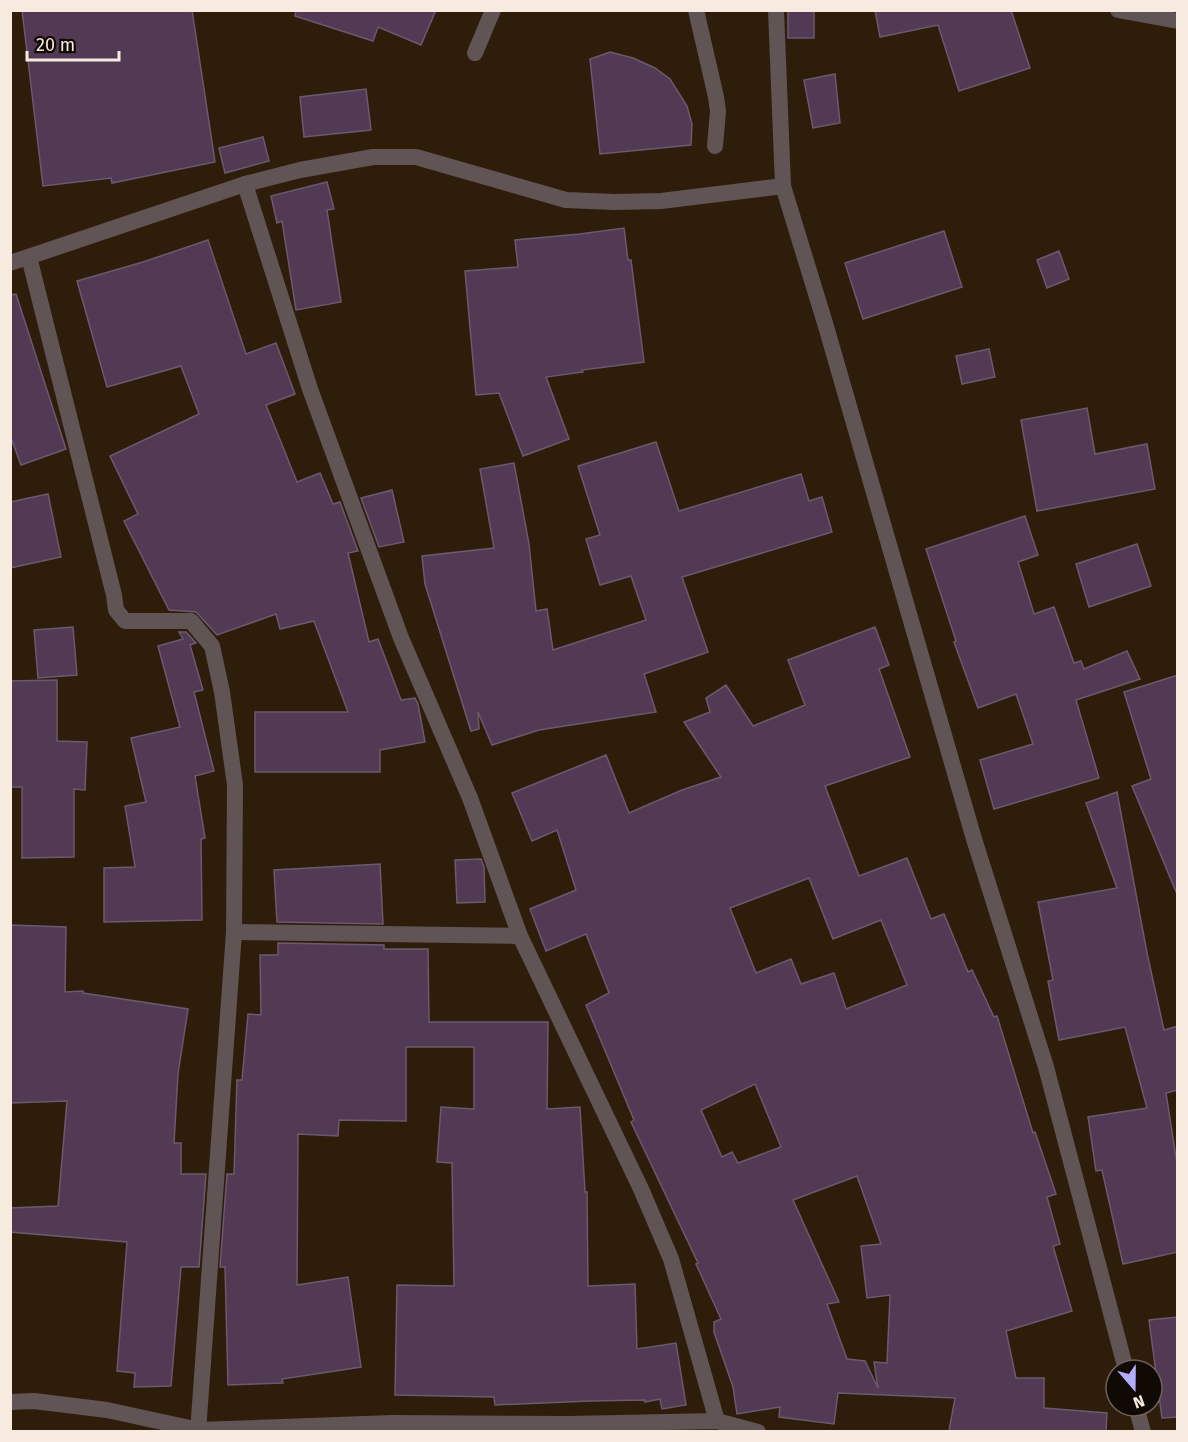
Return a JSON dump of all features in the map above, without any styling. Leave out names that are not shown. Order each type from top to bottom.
[{"type":"street","points":[[475,52],[493,10]]},
{"type":"street","points":[[696,10],[718,111],[715,146]]},
{"type":"street","points":[[776,10],[783,186],[825,323],[974,839],[1046,1067],[1123,1358]]},
{"type":"street","points":[[1118,10],[1178,21]]},
{"type":"street","points":[[10,263],[245,184],[300,170],[373,157],[416,157],[566,200],[661,201],[783,186]]},
{"type":"street","points":[[245,184],[310,389],[397,627],[470,798],[520,936],[636,1178],[671,1259],[717,1422]]},
{"type":"street","points":[[29,257],[112,583],[116,610],[125,621],[191,621],[212,646],[222,692],[235,785],[234,932],[198,1431]]},
{"type":"street","points":[[234,932],[520,936]]},
{"type":"street","points":[[10,1402],[34,1401],[107,1410],[198,1431],[392,1423],[717,1422],[758,1431]]},
{"type":"building","points":[[22,10],[192,10],[215,162],[112,183],[111,178],[43,186]]},
{"type":"building","points":[[296,10],[436,10],[421,45],[378,27],[373,41],[295,16]]},
{"type":"building","points":[[788,10],[814,10],[814,38],[788,38]]},
{"type":"building","points":[[875,10],[1011,10],[1030,68],[959,91],[938,25],[880,37]]},
{"type":"building","points":[[610,52],[633,58],[655,68],[670,79],[687,106],[692,124],[691,145],[600,154],[590,59]]},
{"type":"building","points":[[835,74],[840,123],[813,128],[804,80]]},
{"type":"building","points":[[366,89],[371,130],[304,137],[300,97]]},
{"type":"building","points":[[263,137],[269,161],[225,173],[219,148]]},
{"type":"building","points":[[327,182],[334,209],[327,210],[341,302],[296,310],[282,221],[277,223],[271,196]]},
{"type":"building","points":[[624,228],[628,260],[631,260],[644,362],[546,377],[569,439],[523,456],[499,393],[476,395],[465,271],[518,267],[515,240]]},
{"type":"building","points":[[944,231],[962,287],[863,319],[845,263]]},
{"type":"building","points":[[208,240],[246,354],[276,343],[295,394],[266,405],[297,482],[320,473],[333,504],[340,502],[358,551],[348,553],[369,642],[378,639],[401,700],[415,698],[418,704],[425,742],[380,750],[380,772],[255,772],[255,712],[348,712],[314,621],[280,629],[276,614],[217,635],[196,612],[169,610],[124,521],[138,514],[110,456],[199,414],[181,366],[107,387],[77,281]]},
{"type":"building","points":[[1059,251],[1069,279],[1047,288],[1037,260]]},
{"type":"building","points":[[16,294],[66,449],[21,465],[10,435],[10,295]]},
{"type":"building","points":[[989,349],[995,377],[962,384],[956,356]]},
{"type":"building","points":[[1087,408],[1095,454],[1147,444],[1155,489],[1037,511],[1021,420]]},
{"type":"building","points":[[656,442],[679,511],[801,474],[809,501],[822,497],[832,532],[682,577],[708,652],[644,674],[656,712],[539,730],[492,745],[478,712],[479,729],[471,731],[425,584],[422,556],[494,548],[480,469],[514,463],[529,544],[536,611],[547,609],[553,650],[646,620],[631,576],[600,585],[586,539],[600,535],[578,466]]},
{"type":"building","points":[[392,490],[404,542],[379,547],[361,498]]},
{"type":"building","points":[[48,494],[61,557],[10,568],[10,502]]},
{"type":"building","points":[[1025,516],[1038,555],[1018,562],[1034,614],[1054,607],[1074,663],[1081,661],[1084,669],[1127,651],[1140,679],[1076,700],[1099,778],[994,809],[980,760],[1033,744],[1016,694],[978,708],[954,642],[956,641],[926,549]]},
{"type":"building","points":[[1137,544],[1151,586],[1089,607],[1076,564]]},
{"type":"building","points":[[73,627],[77,675],[38,678],[34,630]]},
{"type":"building","points":[[875,627],[889,665],[879,669],[910,757],[825,786],[859,876],[907,858],[931,919],[944,914],[968,972],[972,970],[994,1017],[997,1016],[1033,1133],[1035,1132],[1056,1194],[1047,1197],[1060,1244],[1053,1246],[1072,1311],[1006,1331],[1016,1378],[1044,1378],[1044,1408],[1104,1413],[1104,1418],[1107,1418],[1106,1431],[949,1431],[955,1398],[838,1393],[834,1424],[779,1417],[780,1407],[737,1414],[733,1387],[714,1332],[714,1322],[721,1319],[696,1264],[698,1263],[631,1122],[634,1120],[586,1005],[609,993],[586,934],[546,951],[530,909],[576,890],[557,830],[532,841],[512,793],[606,755],[629,813],[682,790],[721,777],[684,722],[710,712],[706,698],[726,685],[753,726],[805,705],[788,660]],"holes":[[[809,878],[833,939],[881,920],[907,985],[846,1009],[834,973],[801,984],[791,959],[756,973],[730,908]],[[755,1084],[781,1147],[738,1163],[732,1152],[722,1157],[701,1110]],[[857,1176],[881,1244],[861,1246],[867,1298],[890,1295],[887,1363],[874,1362],[878,1388],[865,1361],[847,1359],[827,1304],[839,1302],[793,1200]]]},
{"type":"building","points":[[179,632],[186,632],[196,643],[190,645],[203,690],[194,692],[214,771],[195,776],[205,838],[201,839],[202,920],[104,922],[104,868],[135,867],[125,806],[146,802],[131,738],[180,727],[158,646],[183,639]]},
{"type":"building","points":[[1178,675],[1177,894],[1132,786],[1151,779],[1124,692]]},
{"type":"building","points":[[57,680],[57,741],[87,742],[85,790],[74,789],[74,857],[22,858],[22,787],[10,787],[10,681]]},
{"type":"building","points":[[1117,792],[1164,1030],[1178,1026],[1178,1090],[1166,1093],[1178,1170],[1178,1252],[1123,1264],[1102,1170],[1096,1171],[1088,1117],[1147,1108],[1125,1027],[1059,1040],[1048,981],[1053,980],[1038,902],[1117,888],[1086,803]]},
{"type":"building","points":[[481,859],[484,867],[485,902],[457,903],[455,860]]},
{"type":"building","points":[[380,864],[383,924],[277,922],[274,870]]},
{"type":"building","points":[[10,925],[66,927],[65,992],[83,991],[83,993],[188,1009],[178,1074],[174,1143],[181,1143],[181,1174],[206,1174],[199,1267],[181,1267],[171,1386],[134,1387],[135,1373],[117,1371],[127,1242],[10,1232],[10,1208],[58,1206],[67,1101],[10,1103]]},
{"type":"building","points":[[278,943],[384,945],[384,949],[428,949],[429,1022],[548,1022],[547,1109],[580,1107],[585,1192],[587,1192],[588,1286],[635,1284],[637,1349],[676,1343],[686,1405],[662,1409],[660,1399],[645,1402],[645,1400],[590,1401],[495,1405],[494,1397],[395,1395],[397,1285],[454,1286],[452,1163],[437,1162],[441,1107],[474,1109],[474,1047],[406,1047],[406,1121],[339,1120],[338,1136],[298,1134],[297,1285],[348,1277],[361,1367],[282,1379],[283,1383],[228,1385],[225,1267],[220,1267],[227,1174],[234,1174],[237,1080],[242,1080],[248,1014],[261,1015],[260,955],[278,955]]},
{"type":"building","points":[[1178,1317],[1178,1417],[1164,1418],[1164,1358],[1154,1358],[1149,1320]]}]
